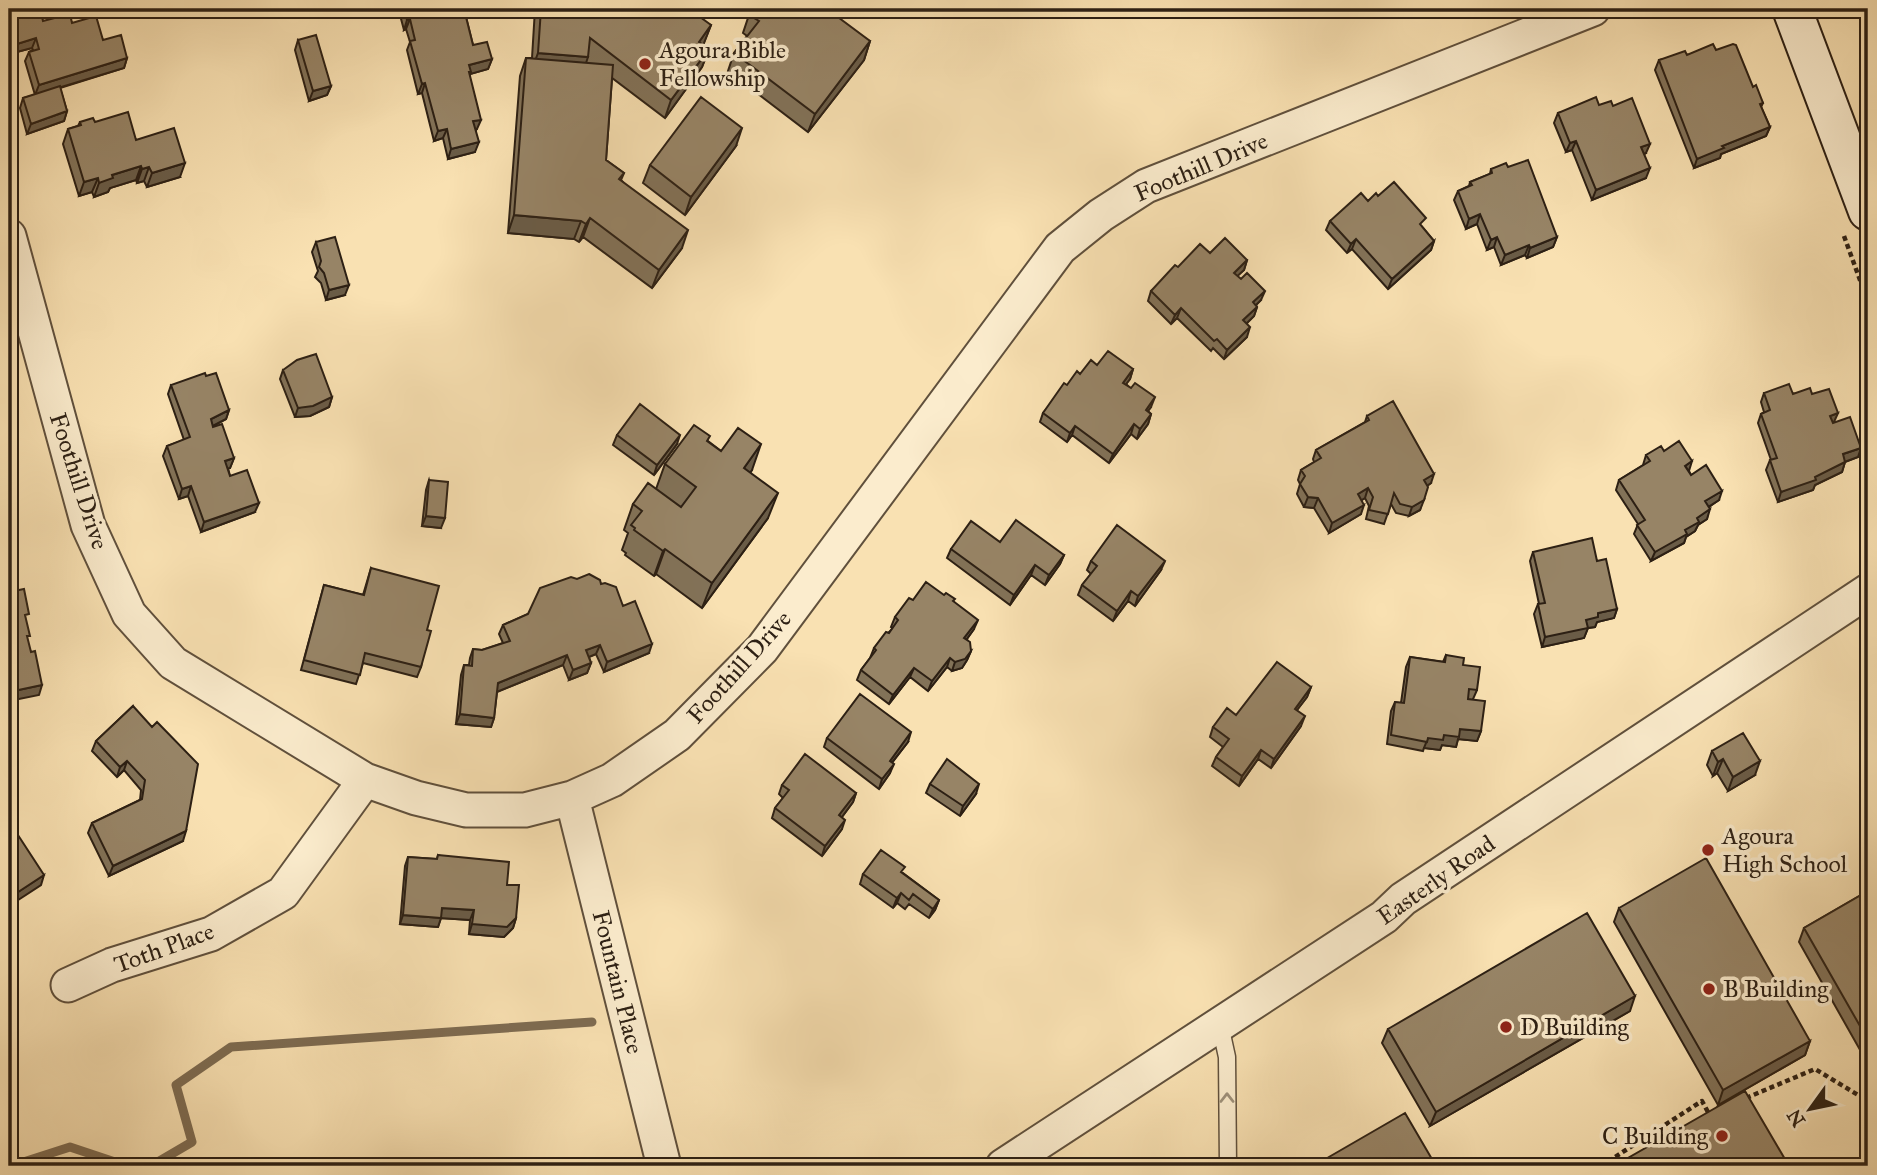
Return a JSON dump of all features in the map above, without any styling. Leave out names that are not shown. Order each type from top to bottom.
[{"type":"street","name":"Foothill Drive","points":[[9,236],[88,525],[129,614],[173,663],[365,780],[416,798],[466,810],[525,810],[572,798],[612,780],[677,735],[762,649],[1060,248],[1101,215],[1146,186],[1593,9]]},
{"type":"street","points":[[1792,9],[1868,211]]},
{"type":"street","name":"Easterly Road","points":[[1003,1166],[1384,917],[1403,899],[1868,591]]},
{"type":"street","name":"Toth Place","points":[[68,985],[112,965],[211,934],[283,893],[365,780]]},
{"type":"street","name":"Fountain Place","points":[[572,798],[664,1166]]},
{"type":"lane","points":[[1220,1025],[1227,1057],[1228,1166]]},
{"type":"path","points":[[1744,1099],[1815,1069],[1868,1101]]},
{"type":"path","points":[[1601,1166],[1702,1101],[1709,1114],[1720,1109]]},
{"type":"path","points":[[1856,1166],[1868,1160]]},
{"type":"building","points":[[30,9],[40,9],[43,21],[70,14],[72,23],[96,16],[103,40],[121,35],[127,58],[39,85],[29,52],[39,49],[36,38],[17,44],[9,17]]},
{"type":"building","points":[[404,9],[464,9],[473,45],[487,42],[492,59],[469,65],[481,120],[473,121],[479,142],[451,149],[447,129],[438,131],[410,41],[415,40],[410,19],[407,20]]},
{"type":"building","name":"Agoura Bible Fellowship","points":[[541,9],[675,9],[679,12],[689,9],[711,25],[699,42],[709,49],[671,100],[590,38],[588,57],[538,53]]},
{"type":"building","name":"Agoura Bible Fellowship","points":[[754,9],[827,9],[870,41],[815,114],[734,53],[759,21],[749,15]]},
{"type":"building","points":[[316,35],[331,86],[313,91],[298,40]]},
{"type":"building","points":[[1713,44],[1716,50],[1736,45],[1753,87],[1756,85],[1763,103],[1760,104],[1770,127],[1697,159],[1659,60],[1685,51],[1687,55]]},
{"type":"building","name":"Agoura Bible Fellowship","points":[[526,58],[613,65],[606,160],[624,173],[619,179],[688,230],[659,270],[590,218],[586,224],[581,221],[514,215]]},
{"type":"building","points":[[60,86],[67,111],[31,124],[23,98]]},
{"type":"building","points":[[701,97],[742,128],[691,197],[650,165]]},
{"type":"building","points":[[1596,97],[1599,105],[1611,101],[1613,106],[1632,98],[1650,144],[1641,147],[1650,168],[1596,190],[1576,141],[1570,143],[1558,113]]},
{"type":"building","points":[[128,112],[136,140],[174,128],[185,163],[152,173],[149,167],[142,169],[141,166],[112,175],[113,178],[99,183],[98,178],[84,182],[68,129],[93,118],[95,122]]},
{"type":"building","points":[[1528,160],[1557,237],[1505,255],[1497,237],[1491,240],[1480,214],[1469,219],[1458,191],[1472,185],[1470,182],[1492,173],[1491,169],[1506,163],[1508,167]]},
{"type":"building","points":[[1394,182],[1426,218],[1420,224],[1434,241],[1392,279],[1356,239],[1351,244],[1330,221],[1361,193],[1368,201]]},
{"type":"building","points":[[335,237],[349,285],[329,290],[324,273],[319,267],[321,261],[316,242]]},
{"type":"building","points":[[1225,238],[1247,260],[1234,273],[1241,279],[1247,273],[1265,291],[1253,302],[1257,307],[1243,320],[1250,327],[1227,350],[1217,339],[1214,341],[1181,308],[1175,315],[1151,291],[1175,265],[1178,267],[1200,244],[1210,253]]},
{"type":"building","points":[[1108,351],[1133,369],[1123,383],[1131,388],[1135,383],[1155,397],[1146,410],[1151,414],[1140,429],[1134,424],[1113,454],[1075,426],[1070,433],[1043,413],[1064,383],[1067,385],[1077,371],[1080,374],[1091,360],[1097,365]]},
{"type":"building","points":[[316,354],[332,397],[313,406],[298,408],[283,370],[297,360]]},
{"type":"building","points":[[205,373],[206,376],[216,373],[229,410],[211,419],[213,427],[222,424],[234,458],[225,461],[230,476],[247,470],[259,503],[204,522],[191,486],[182,489],[167,446],[190,437],[171,385]]},
{"type":"building","points":[[1789,384],[1793,394],[1810,388],[1812,394],[1829,389],[1838,413],[1830,416],[1833,423],[1850,417],[1861,448],[1843,454],[1845,462],[1815,477],[1816,480],[1781,492],[1770,460],[1777,458],[1761,414],[1770,410],[1764,393]]},
{"type":"building","points":[[1393,401],[1434,474],[1424,480],[1428,487],[1424,500],[1412,507],[1400,504],[1394,493],[1388,514],[1369,510],[1373,497],[1368,488],[1358,494],[1364,505],[1332,523],[1318,498],[1308,497],[1300,484],[1305,476],[1301,470],[1321,458],[1316,450],[1369,420],[1367,416]]},
{"type":"building","points":[[640,404],[680,435],[657,465],[617,435]]},
{"type":"building","points":[[694,425],[710,436],[707,441],[721,451],[738,428],[761,444],[744,468],[778,493],[712,583],[665,549],[663,551],[631,525],[642,511],[633,504],[648,483],[681,507],[696,487],[665,464]]},
{"type":"building","points":[[1679,441],[1692,461],[1685,466],[1691,475],[1706,465],[1722,491],[1705,501],[1710,509],[1697,518],[1699,522],[1685,530],[1687,534],[1655,552],[1637,525],[1645,520],[1619,480],[1650,461],[1646,455],[1661,446],[1664,451]]},
{"type":"building","points":[[429,480],[448,482],[445,518],[426,516]]},
{"type":"building","points":[[1016,520],[1064,555],[1049,575],[1035,565],[1014,595],[951,549],[971,521],[1000,542]]},
{"type":"building","points":[[1117,525],[1165,561],[1138,596],[1131,591],[1117,611],[1082,585],[1097,566],[1091,561]]},
{"type":"building","points":[[1592,538],[1597,561],[1606,559],[1617,609],[1598,613],[1598,617],[1586,620],[1588,628],[1545,637],[1538,604],[1545,603],[1533,552]]},
{"type":"building","points":[[371,568],[439,586],[427,630],[431,631],[421,667],[365,653],[360,675],[304,660],[324,585],[364,595]]},
{"type":"building","points":[[589,574],[600,580],[601,584],[616,587],[623,606],[635,601],[652,644],[607,662],[600,645],[586,650],[591,663],[573,670],[567,655],[498,683],[494,718],[460,714],[464,665],[472,666],[473,649],[482,650],[510,641],[503,625],[528,614],[540,588]]},
{"type":"building","points":[[926,582],[944,595],[946,593],[955,599],[953,601],[978,620],[964,638],[970,642],[971,651],[965,659],[955,662],[950,658],[932,681],[914,668],[893,695],[861,670],[876,650],[874,648],[898,620],[895,617],[909,598],[913,600]]},
{"type":"building","points":[[24,589],[29,614],[25,615],[30,636],[27,636],[31,652],[35,651],[42,685],[9,692],[9,592]]},
{"type":"building","points":[[1446,655],[1464,658],[1463,665],[1480,667],[1477,690],[1469,689],[1468,699],[1485,701],[1481,731],[1460,729],[1459,737],[1444,735],[1443,740],[1428,738],[1427,742],[1391,735],[1395,702],[1404,703],[1410,657],[1445,662]]},
{"type":"building","points":[[1277,662],[1311,687],[1295,709],[1305,716],[1274,759],[1261,750],[1242,776],[1216,757],[1229,739],[1213,727],[1227,708],[1236,715]]},
{"type":"building","points":[[860,694],[911,732],[890,761],[894,764],[882,779],[827,738]]},
{"type":"building","points":[[133,706],[152,727],[157,722],[198,764],[186,831],[113,866],[92,823],[142,799],[145,780],[127,761],[120,767],[96,741]]},
{"type":"building","points":[[1743,733],[1760,761],[1733,777],[1723,759],[1718,762],[1712,751]]},
{"type":"building","points":[[805,754],[856,793],[839,815],[845,820],[825,846],[775,808],[789,790],[782,785]]},
{"type":"building","points":[[947,759],[979,784],[963,806],[930,784]]},
{"type":"building","points":[[9,826],[14,834],[16,832],[44,875],[9,898]]},
{"type":"building","points":[[881,850],[905,867],[901,872],[939,900],[933,909],[913,894],[909,900],[901,893],[897,898],[863,874]]},
{"type":"building","points":[[438,855],[509,862],[507,885],[519,885],[516,918],[507,927],[472,924],[474,910],[442,908],[441,918],[403,915],[408,857],[437,859]]},
{"type":"building","name":"B Building","points":[[1706,858],[1810,1041],[1723,1090],[1619,908]]},
{"type":"building","points":[[1868,891],[1868,1040],[1804,928]]},
{"type":"building","name":"D Building","points":[[1587,913],[1635,996],[1436,1112],[1388,1029]]},
{"type":"building","name":"C Building","points":[[1745,1091],[1789,1166],[1614,1166]]},
{"type":"building","points":[[1405,1113],[1436,1166],[1325,1166],[1322,1161]]},
{"type":"waterway","points":[[151,1166],[192,1142],[176,1085],[231,1047],[592,1022]]},
{"type":"waterway","points":[[11,1166],[70,1147],[127,1166]]},
{"type":"place","name":"Agoura Bible Fellowship","points":[[645,64]]},
{"type":"place","name":"Agoura High School","points":[[1708,850]]},
{"type":"place","name":"B Building","points":[[1709,989]]},
{"type":"place","name":"D Building","points":[[1506,1027]]},
{"type":"place","name":"C Building","points":[[1722,1136]]}]
